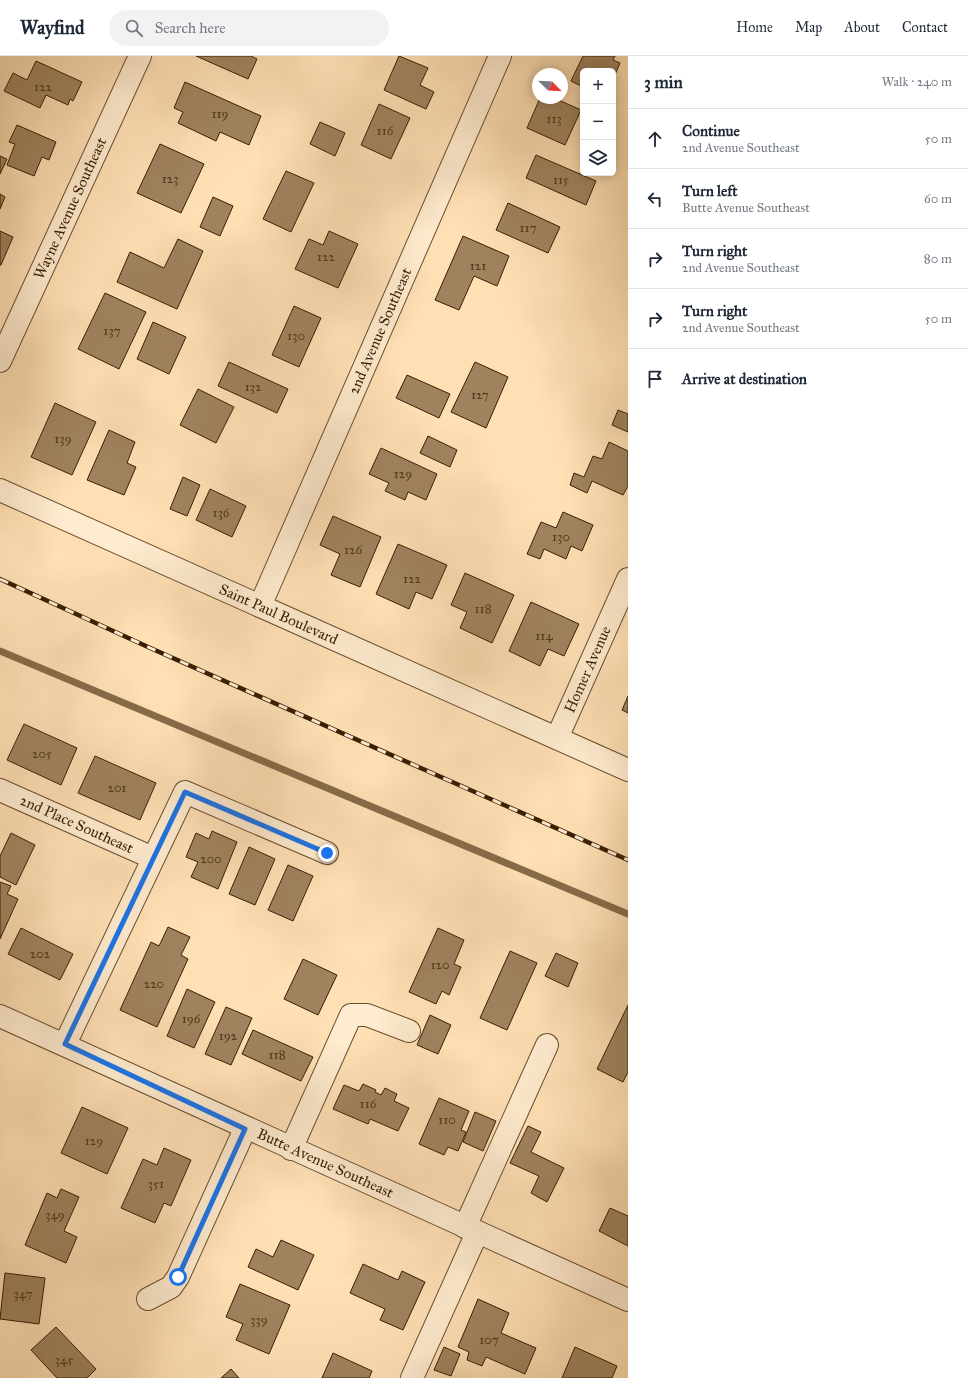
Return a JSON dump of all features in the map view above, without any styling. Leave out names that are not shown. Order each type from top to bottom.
[{"type":"street","name":"Wayne Avenue Southeast","points":[[0,361],[140,56]]},
{"type":"street","name":"2nd Avenue Southeast","points":[[260,606],[500,56]]},
{"type":"street","name":"Saint Paul Boulevard","points":[[0,490],[628,770]]},
{"type":"street","name":"Homer Avenue","points":[[557,738],[628,579]]},
{"type":"street","name":"2nd Place Southeast","points":[[0,790],[153,858]]},
{"type":"street","points":[[65,1044],[185,792],[327,853]]},
{"type":"street","points":[[291,1149],[351,1015],[367,1015],[409,1031]]},
{"type":"street","name":"Butte Avenue Southeast","points":[[0,1016],[65,1044],[245,1129],[628,1300]]},
{"type":"street","points":[[412,1378],[471,1230],[548,1045]]},
{"type":"street","points":[[148,1299],[171,1287],[178,1277],[245,1129]]},
{"type":"building","points":[[196,56],[251,56],[257,59],[248,79]]},
{"type":"building","points":[[399,56],[428,68],[420,85],[434,92],[426,109],[384,90]]},
{"type":"building","points":[[583,56],[615,56],[613,60],[620,63],[616,72],[616,68],[580,68],[580,86],[571,81]]},
{"type":"building","points":[[36,61],[82,82],[73,101],[70,99],[68,105],[46,95],[40,108],[4,91],[13,73],[27,80]]},
{"type":"building","points":[[185,82],[261,116],[249,145],[220,132],[216,141],[178,123],[183,112],[174,108]]},
{"type":"building","points":[[379,104],[410,118],[391,159],[361,145]]},
{"type":"building","points":[[537,104],[568,104],[580,110],[565,145],[527,128]]},
{"type":"building","points":[[320,122],[345,133],[335,156],[310,144]]},
{"type":"building","points":[[17,125],[56,142],[49,160],[42,157],[34,176],[7,165],[15,144],[9,142]]},
{"type":"building","points":[[160,144],[204,164],[181,213],[137,193]]},
{"type":"building","points":[[536,155],[580,174],[580,176],[584,176],[596,181],[586,205],[526,178]]},
{"type":"building","points":[[0,156],[7,159],[0,174]]},
{"type":"building","points":[[286,171],[314,183],[291,232],[263,219]]},
{"type":"building","points":[[0,194],[5,197],[0,209]]},
{"type":"building","points":[[213,197],[233,206],[220,236],[200,227]]},
{"type":"building","points":[[508,203],[560,227],[548,253],[496,230]]},
{"type":"building","points":[[0,231],[13,237],[1,265],[0,265]]},
{"type":"building","points":[[329,231],[358,244],[338,288],[295,269],[309,239],[323,245]]},
{"type":"building","points":[[463,236],[509,256],[497,286],[474,276],[459,310],[435,300]]},
{"type":"building","points":[[178,239],[203,251],[177,309],[117,282],[130,252],[164,268]]},
{"type":"building","points":[[105,293],[146,312],[119,369],[78,349]]},
{"type":"building","points":[[294,306],[321,318],[299,367],[272,355]]},
{"type":"building","points":[[153,322],[186,337],[169,374],[137,359]]},
{"type":"building","points":[[229,362],[288,389],[277,413],[218,386]]},
{"type":"building","points":[[475,362],[508,377],[486,428],[451,412]]},
{"type":"building","points":[[407,375],[450,394],[439,418],[396,398]]},
{"type":"building","points":[[198,389],[234,407],[216,443],[180,425]]},
{"type":"building","points":[[55,403],[96,422],[72,475],[31,457]]},
{"type":"building","points":[[618,410],[628,414],[628,432],[612,425]]},
{"type":"building","points":[[109,430],[135,442],[127,463],[136,467],[124,495],[87,480]]},
{"type":"building","points":[[428,436],[457,450],[450,467],[420,453]]},
{"type":"building","points":[[609,442],[628,451],[628,486],[623,495],[592,481],[587,493],[570,485],[574,473],[584,477],[593,456],[602,459]]},
{"type":"building","points":[[381,448],[437,474],[426,500],[408,492],[405,500],[385,491],[389,483],[369,474]]},
{"type":"building","points":[[183,477],[200,485],[187,516],[170,509]]},
{"type":"building","points":[[210,489],[246,506],[232,537],[196,520]]},
{"type":"building","points":[[563,512],[593,525],[582,551],[571,546],[566,559],[544,549],[540,559],[527,554],[541,522],[556,528]]},
{"type":"building","points":[[333,516],[381,537],[360,587],[331,575],[340,554],[320,545]]},
{"type":"building","points":[[398,544],[447,565],[432,599],[416,592],[409,609],[376,594]]},
{"type":"building","points":[[465,573],[514,595],[492,643],[460,628],[467,612],[451,605]]},
{"type":"building","points":[[531,602],[579,624],[564,656],[548,649],[540,666],[509,651]]},
{"type":"building","points":[[628,696],[628,713],[622,710]]},
{"type":"building","points":[[24,724],[77,748],[61,785],[7,760]]},
{"type":"building","points":[[95,756],[156,783],[140,820],[78,793]]},
{"type":"building","points":[[212,831],[237,842],[218,889],[191,877],[198,862],[186,857],[196,833],[209,839]]},
{"type":"building","points":[[11,833],[35,845],[16,885],[0,877],[0,856]]},
{"type":"building","points":[[249,847],[275,859],[255,905],[229,894]]},
{"type":"building","points":[[288,865],[313,876],[293,921],[268,910]]},
{"type":"building","points":[[0,882],[11,886],[7,894],[18,899],[0,939]]},
{"type":"building","points":[[168,927],[190,937],[181,955],[188,959],[157,1027],[120,1010],[151,942],[159,946]]},
{"type":"building","points":[[21,928],[73,954],[60,980],[8,954]]},
{"type":"building","points":[[438,928],[464,940],[454,964],[461,967],[449,995],[442,991],[436,1004],[409,992]]},
{"type":"building","points":[[510,951],[537,963],[507,1030],[480,1018]]},
{"type":"building","points":[[556,953],[578,963],[568,987],[545,976]]},
{"type":"building","points":[[303,959],[337,975],[318,1015],[284,999]]},
{"type":"building","points":[[187,989],[215,1002],[194,1048],[167,1036]]},
{"type":"building","points":[[628,1005],[628,1072],[623,1082],[597,1069]]},
{"type":"building","points":[[226,1007],[252,1018],[231,1065],[205,1054]]},
{"type":"building","points":[[430,1015],[451,1025],[438,1054],[417,1045]]},
{"type":"building","points":[[253,1030],[313,1057],[301,1081],[242,1054]]},
{"type":"building","points":[[363,1084],[376,1090],[375,1092],[381,1095],[385,1088],[397,1094],[394,1101],[409,1108],[398,1131],[370,1119],[368,1124],[333,1109],[344,1085],[359,1091]]},
{"type":"building","points":[[439,1098],[469,1111],[461,1130],[466,1132],[458,1151],[448,1147],[444,1155],[419,1144]]},
{"type":"building","points":[[82,1107],[128,1128],[107,1174],[61,1153]]},
{"type":"building","points":[[475,1112],[496,1121],[483,1151],[463,1142]]},
{"type":"building","points":[[528,1126],[541,1132],[531,1152],[564,1168],[547,1202],[531,1193],[539,1176],[510,1163]]},
{"type":"building","points":[[164,1148],[191,1160],[171,1206],[164,1203],[155,1223],[121,1208],[143,1159],[157,1165]]},
{"type":"building","points":[[61,1189],[79,1197],[64,1231],[77,1237],[66,1263],[25,1245],[47,1193],[57,1198]]},
{"type":"building","points":[[610,1208],[628,1216],[628,1246],[599,1231]]},
{"type":"building","points":[[281,1240],[314,1255],[298,1290],[248,1267],[256,1249],[273,1257]]},
{"type":"building","points":[[363,1264],[398,1280],[402,1271],[425,1282],[403,1330],[380,1320],[385,1309],[350,1293]]},
{"type":"building","points":[[5,1273],[45,1278],[39,1324],[0,1319]]},
{"type":"building","points":[[240,1284],[290,1305],[269,1354],[236,1340],[243,1324],[226,1317]]},
{"type":"building","points":[[478,1299],[509,1313],[501,1333],[536,1348],[525,1374],[486,1357],[482,1366],[467,1360],[469,1352],[458,1347]]},
{"type":"building","points":[[56,1327],[96,1369],[87,1378],[57,1378],[31,1350]]},
{"type":"building","points":[[444,1347],[460,1354],[451,1376],[434,1370]]},
{"type":"building","points":[[575,1347],[617,1366],[612,1378],[562,1378]]},
{"type":"building","points":[[333,1353],[372,1371],[369,1378],[322,1378]]},
{"type":"building","points":[[231,1369],[239,1378],[221,1378]]},
{"type":"waterway","points":[[0,651],[628,914]]},
{"type":"railway","points":[[0,579],[148,647],[628,860]]},
{"type":"route","points":[[178,1277],[245,1129],[65,1044],[185,792],[327,853]]}]
